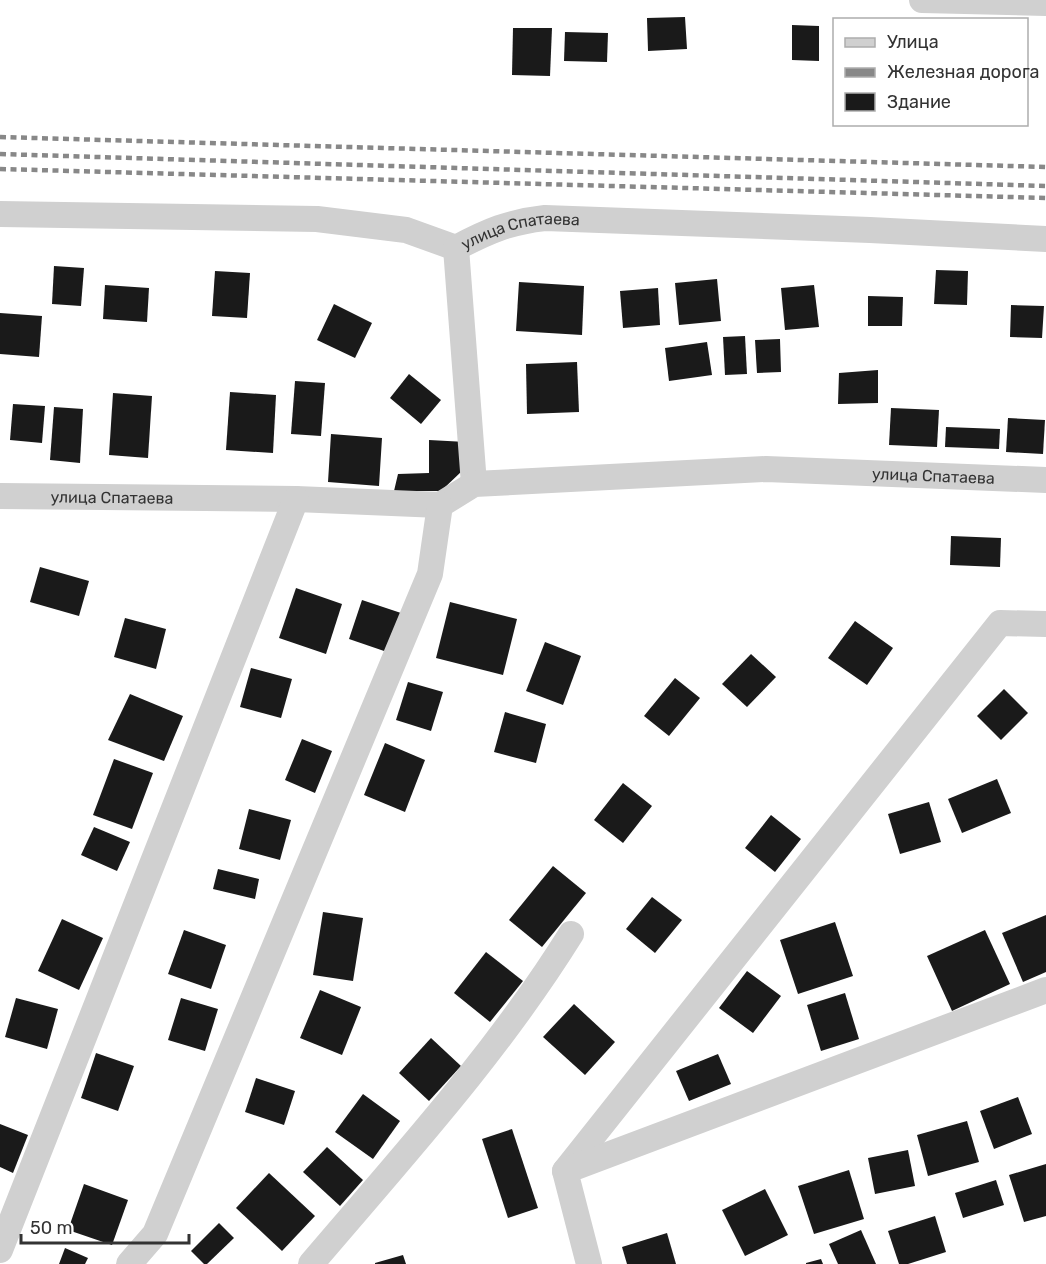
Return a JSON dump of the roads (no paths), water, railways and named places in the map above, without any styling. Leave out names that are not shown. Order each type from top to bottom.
[{"type":"street","points":[[922,0],[1046,3]]},
{"type":"street","name":"улица Спатаева","points":[[0,214],[317,219],[406,230],[456,248],[487,232],[518,221],[545,218],[1046,239]]},
{"type":"street","points":[[456,248],[474,484]]},
{"type":"street","name":"улица Спатаева","points":[[0,496],[296,499],[440,505],[474,484],[766,469],[1046,480]]},
{"type":"street","points":[[0,1250],[296,499]]},
{"type":"street","points":[[129,1264],[155,1234],[430,574],[440,505]]},
{"type":"street","points":[[565,1171],[1000,623],[1046,624]]},
{"type":"street","points":[[311,1264],[483,1059],[571,934]]},
{"type":"street","points":[[565,1171],[1046,990]]},
{"type":"street","points":[[565,1171],[589,1264]]},
{"type":"railway","points":[[0,137],[1046,167]]},
{"type":"railway","points":[[0,154],[1046,186]]},
{"type":"railway","points":[[0,169],[1046,198]]}]
